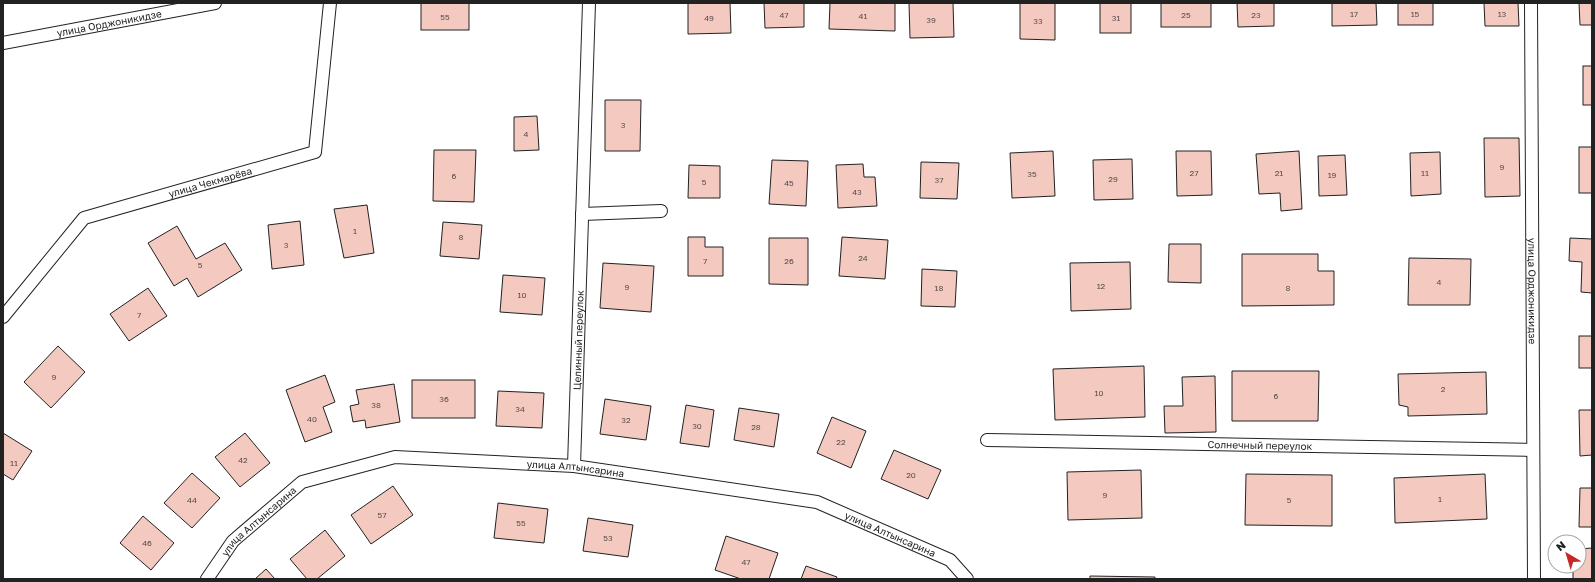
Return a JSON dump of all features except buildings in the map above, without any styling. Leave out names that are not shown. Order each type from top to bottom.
[{"type":"lane","name":"улица Орджоникидзе","points":[[3,43],[215,3]]},
{"type":"lane","name":"улица Чекмарёва","points":[[3,317],[84,218],[315,152],[330,3]]},
{"type":"lane","name":"Целинный переулок","points":[[574,466],[589,3]]},
{"type":"lane","name":"улица Орджоникидзе","points":[[1531,3],[1534,579]]},
{"type":"lane","points":[[582,214],[661,211]]},
{"type":"lane","name":"Солнечный переулок","points":[[988,440],[1533,450]]},
{"type":"lane","name":"улица Алтынсарина","points":[[207,579],[233,541],[302,482],[395,457],[574,466],[817,502],[950,560],[967,579]]}]
